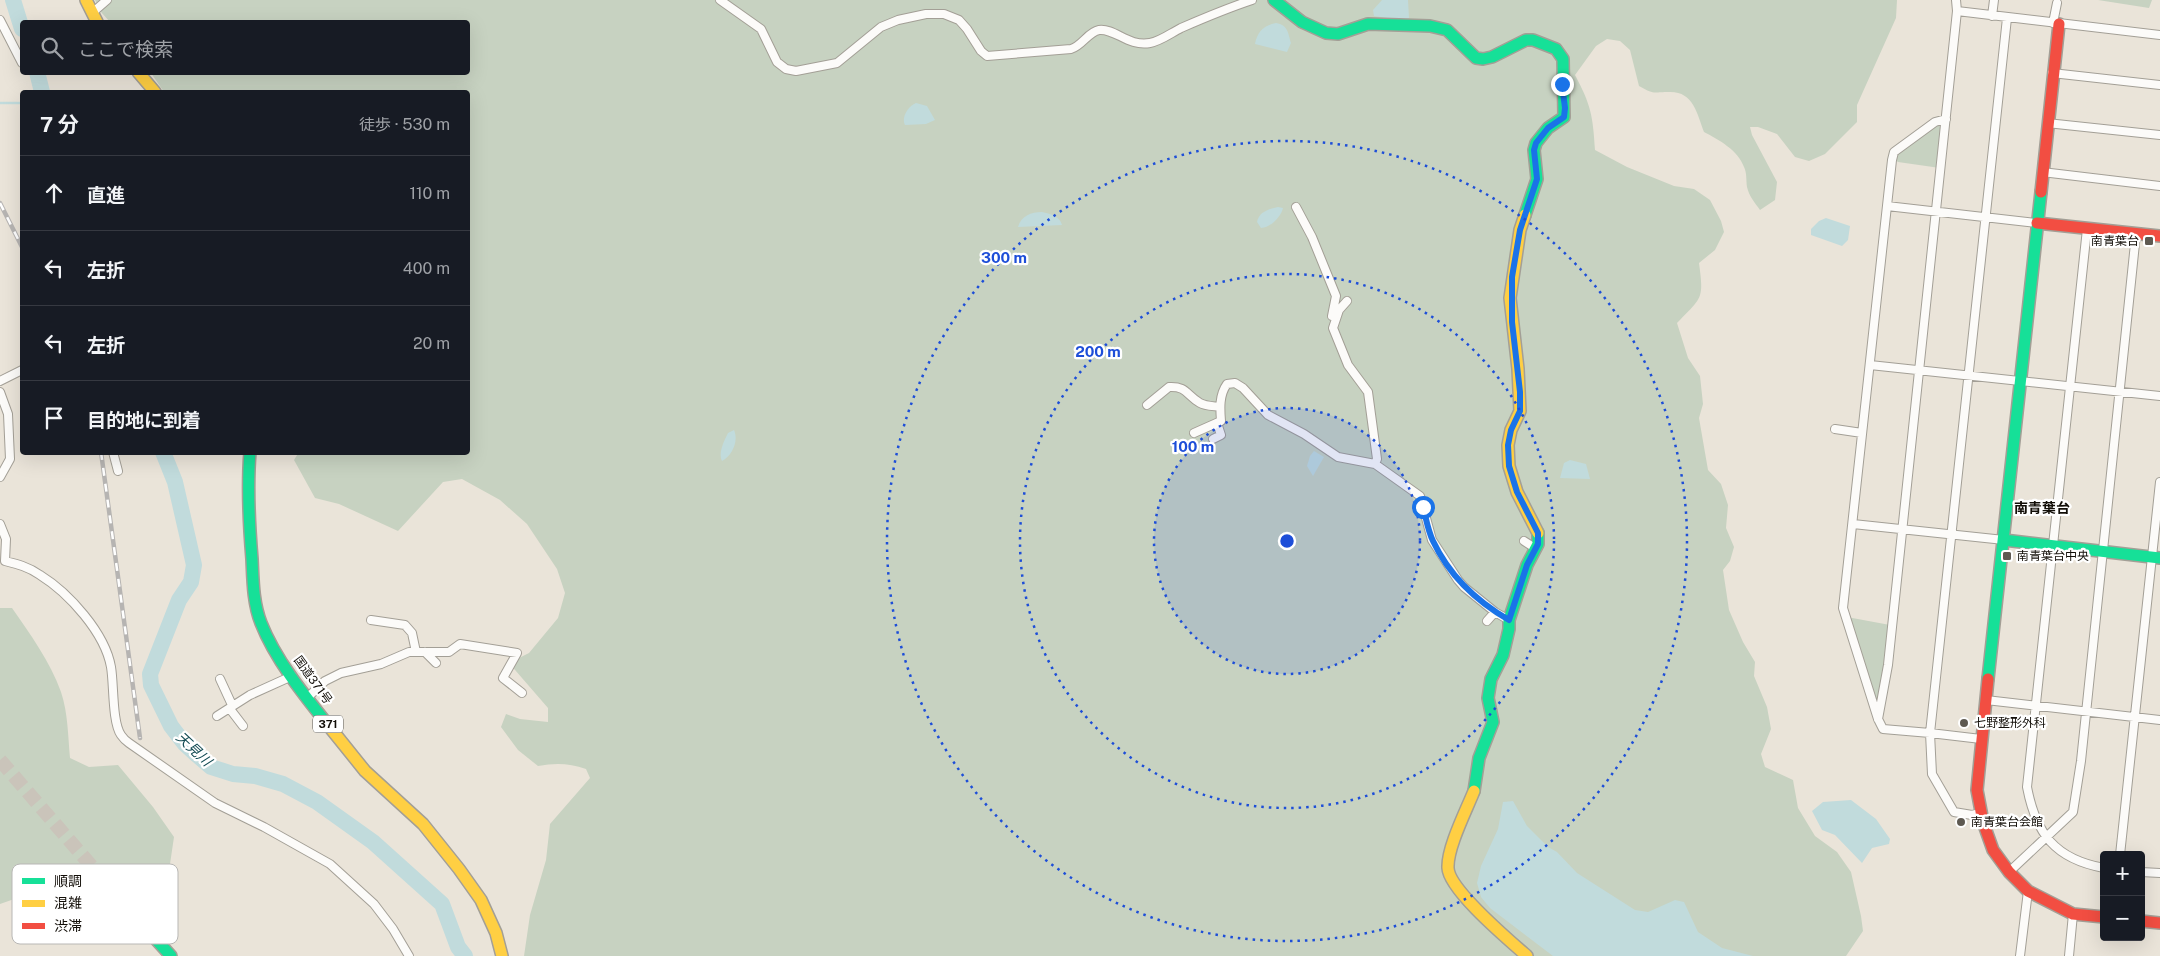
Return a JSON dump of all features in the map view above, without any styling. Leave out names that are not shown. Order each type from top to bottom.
[{"type":"main road","points":[[86,0],[94,18]]},
{"type":"main road","points":[[1274,0],[1318,32],[1336,34],[1359,25],[1368,24],[1430,26],[1447,30],[1455,36],[1464,48],[1476,58],[1483,60],[1526,40],[1547,44],[1560,53],[1562,59],[1564,117],[1548,128],[1536,143],[1534,150],[1537,179],[1520,230],[1511,286],[1512,322],[1520,392],[1520,411],[1511,430],[1508,445],[1509,466],[1517,492],[1538,533],[1538,544],[1527,565],[1509,620],[1509,629],[1503,655],[1491,679],[1488,698],[1493,722],[1479,758],[1474,790],[1449,856],[1448,870],[1458,888],[1482,915],[1527,956]]},
{"type":"main road","points":[[2056,23],[2037,223],[1977,790],[1980,813],[1986,835],[1993,850],[2009,872],[2028,891],[2073,914],[2100,917]]},
{"type":"main road","points":[[141,75],[153,90]]},
{"type":"main road","points":[[2037,223],[2160,236]]},
{"type":"main road","name":"国道371号","points":[[250,455],[248,480],[254,594],[261,623],[307,698],[365,771],[423,824],[459,869],[481,900],[496,933],[502,956]]},
{"type":"main road","points":[[2004,540],[2156,558]]},
{"type":"main road","points":[[2145,921],[2160,923]]},
{"type":"main road","points":[[160,944],[171,956]]},
{"type":"street","points":[[94,18],[107,0]]},
{"type":"street","points":[[720,0],[761,29],[777,62],[786,69],[796,71],[837,63],[881,28],[898,20],[913,16],[944,14],[952,16],[967,29],[981,51],[987,56],[995,56],[1076,48],[1094,32],[1099,30],[1104,30],[1129,42],[1138,44],[1158,41],[1205,18],[1252,0]]},
{"type":"street","points":[[1878,719],[1888,664],[1920,371],[1957,12],[1956,0]]},
{"type":"street","points":[[1992,16],[1994,0]]},
{"type":"street","points":[[2056,23],[2057,3]]},
{"type":"street","points":[[1957,12],[2160,35]]},
{"type":"street","points":[[1980,813],[1972,815],[1954,812],[1932,774],[1930,733],[2007,18]]},
{"type":"street","points":[[0,20],[20,59]]},
{"type":"street","points":[[2052,73],[2160,85]]},
{"type":"street","points":[[1946,119],[1935,122],[1894,152],[1843,608],[1878,719],[1883,729],[1981,739]]},
{"type":"street","points":[[2047,123],[2160,135]]},
{"type":"street","points":[[2042,172],[2160,186]]},
{"type":"street","points":[[1887,206],[2037,223]]},
{"type":"street","points":[[1296,207],[1312,237],[1336,296],[1332,321],[1333,328],[1348,365],[1368,392],[1377,459],[1375,464]]},
{"type":"street","points":[[2087,229],[2027,787],[2034,813],[2047,838],[2071,859],[2100,867]]},
{"type":"street","points":[[2009,872],[2073,812],[2086,712],[2136,234]]},
{"type":"street","points":[[1333,328],[1338,310],[1347,301]]},
{"type":"street","points":[[1870,365],[2160,396]]},
{"type":"street","points":[[0,381],[20,371]]},
{"type":"street","points":[[1194,433],[1221,422],[1220,408],[1223,389],[1227,384],[1235,383],[1243,388],[1268,415],[1304,434],[1338,457],[1375,464],[1420,496],[1432,540],[1458,580],[1495,612],[1509,620]]},
{"type":"street","points":[[1147,405],[1168,387],[1172,386],[1184,388],[1201,403],[1220,408]]},
{"type":"street","points":[[0,392],[8,414],[10,459],[0,477]]},
{"type":"street","points":[[1206,408],[1220,408]]},
{"type":"street","points":[[1213,439],[1221,435],[1217,423]]},
{"type":"street","points":[[1835,429],[1862,433]]},
{"type":"street","points":[[114,455],[118,471]]},
{"type":"street","points":[[0,461],[8,464]]},
{"type":"street","points":[[2120,851],[2135,716],[2156,558],[2160,482]]},
{"type":"street","points":[[0,524],[6,539],[2,561],[22,565],[41,575],[80,610],[102,640],[111,668],[117,723],[120,734],[124,739],[215,803],[264,827],[330,864],[374,904],[410,956]]},
{"type":"street","points":[[1853,524],[2004,540]]},
{"type":"street","points":[[1524,542],[1535,548]]},
{"type":"street","points":[[1487,622],[1495,612]]},
{"type":"street","points":[[371,620],[405,625],[412,633],[416,652]]},
{"type":"street","points":[[307,698],[325,681],[341,672],[381,664],[409,652],[449,652],[460,644],[517,653],[503,678],[522,693]]},
{"type":"street","points":[[425,652],[436,663]]},
{"type":"street","points":[[217,716],[292,676]]},
{"type":"street","points":[[220,679],[231,707],[243,726]]},
{"type":"street","points":[[1986,700],[2160,720]]},
{"type":"street","points":[[2145,872],[2160,873]]},
{"type":"street","points":[[2020,956],[2028,891]]},
{"type":"street","points":[[2069,956],[2073,914]]},
{"type":"green space","points":[[95,0],[1897,0],[1896,18],[1857,105],[1857,122],[1825,154],[1809,161],[1795,157],[1777,134],[1758,127],[1750,127],[1752,135],[1777,182],[1775,200],[1760,210],[1749,193],[1745,169],[1737,155],[1716,138],[1704,132],[1693,105],[1684,95],[1669,92],[1651,92],[1639,86],[1630,50],[1620,41],[1607,39],[1596,46],[1575,75],[1585,95],[1590,111],[1595,150],[1627,167],[1674,186],[1694,189],[1710,200],[1721,221],[1724,232],[1715,250],[1699,263],[1701,291],[1699,297],[1692,308],[1677,323],[1688,358],[1700,376],[1703,404],[1699,418],[1708,470],[1721,484],[1728,505],[1726,528],[1734,547],[1730,561],[1723,570],[1729,610],[1743,642],[1755,662],[1754,676],[1767,707],[1771,729],[1761,754],[1765,767],[1793,780],[1798,808],[1815,836],[1837,852],[1851,872],[1863,931],[1846,956],[524,956],[530,915],[546,860],[550,824],[590,778],[586,769],[574,766],[556,764],[538,766],[518,750],[501,727],[506,714],[520,719],[548,722],[548,708],[509,663],[529,653],[558,618],[565,593],[557,569],[527,524],[500,500],[462,479],[443,482],[398,531],[339,504],[315,498],[294,460],[297,455],[470,455],[470,90],[163,90],[152,75],[470,75],[470,20],[108,20],[101,12]]},
{"type":"green space","points":[[2098,0],[2152,0],[2149,8]]},
{"type":"green space","points":[[1945,120],[1940,168],[1898,162],[1894,159],[1901,149]]},
{"type":"green space","points":[[0,608],[12,608],[39,648],[61,692],[65,708],[70,758],[89,767],[118,765],[153,807],[174,837],[170,864],[12,864],[12,900],[0,904]]},
{"type":"green space","points":[[1847,617],[1890,625],[1878,712]]},
{"type":"water","points":[[1382,0],[1408,0],[1409,18],[1401,20],[1374,16],[1373,10]]},
{"type":"water","points":[[1276,23],[1283,26],[1288,33],[1291,43],[1287,52],[1255,44],[1257,36],[1262,30],[1268,25]]},
{"type":"water","points":[[916,103],[927,106],[935,120],[926,124],[905,125],[906,112]]},
{"type":"water","points":[[1278,207],[1283,208],[1278,218],[1268,226],[1261,228],[1257,222],[1262,213]]},
{"type":"water","points":[[1042,212],[1057,217],[1062,225],[1018,227],[1021,220],[1027,215]]},
{"type":"water","points":[[1826,218],[1850,226],[1848,240],[1842,246],[1811,235],[1811,229],[1819,221]]},
{"type":"water","points":[[734,430],[736,439],[734,448],[729,456],[722,461],[721,451],[723,443],[728,433]]},
{"type":"water","points":[[1314,451],[1324,457],[1313,476],[1307,466],[1310,456]]},
{"type":"water","points":[[1570,460],[1586,464],[1590,479],[1560,478],[1564,463]]},
{"type":"water","points":[[1851,800],[1876,819],[1890,839],[1889,844],[1872,848],[1862,863],[1835,835],[1822,830],[1812,811],[1823,802]]},
{"type":"water","points":[[1513,801],[1527,826],[1548,847],[1557,852],[1577,873],[1635,910],[1648,912],[1675,900],[1684,902],[1698,932],[1722,948],[1753,956],[1553,956],[1490,908],[1481,897],[1477,883],[1481,866],[1498,829],[1503,802]]},
{"type":"waterway","name":"天見川","points":[[13,0],[20,23]]},
{"type":"waterway","name":"天見川","points":[[38,75],[42,90]]},
{"type":"waterway","points":[[0,103],[20,103]]},
{"type":"waterway","name":"天見川","points":[[164,455],[175,482],[194,565],[191,582],[179,600],[150,674],[151,685],[171,726],[184,743],[211,767],[233,774],[255,776],[283,784],[317,802],[373,842],[442,904],[458,947],[465,956]]},
{"type":"tunnel","points":[[0,760],[90,864]]},
{"type":"railway","points":[[0,203],[20,243]]},
{"type":"railway","points":[[101,455],[140,738]]},
{"type":"traffic: fast","points":[[1274,0],[1302,22],[1326,33],[1338,34],[1368,24],[1430,26],[1447,30],[1476,58],[1483,59],[1492,57],[1526,40],[1533,40],[1556,49],[1563,59],[1564,117],[1548,128],[1536,143],[1534,150],[1537,179],[1525,215]]},
{"type":"traffic: fast","points":[[1988,679],[2041,192]]},
{"type":"traffic: fast","points":[[250,455],[249,519],[254,591],[258,615],[282,663],[328,725]]},
{"type":"traffic: fast","points":[[1474,791],[1479,758],[1493,722],[1488,698],[1491,679],[1503,655],[1509,629],[1509,620],[1527,565],[1538,544],[1538,533]]},
{"type":"traffic: fast","points":[[2004,540],[2160,558]]},
{"type":"traffic: fast","points":[[160,944],[171,956]]},
{"type":"traffic: slow","points":[[86,0],[96,20]]},
{"type":"traffic: slow","points":[[141,75],[153,90]]},
{"type":"traffic: slow","points":[[1525,215],[1520,230],[1510,298],[1518,369],[1520,411],[1511,430],[1508,445],[1509,466],[1517,492],[1538,533]]},
{"type":"traffic: slow","points":[[328,725],[365,771],[423,824],[459,869],[481,900],[496,933],[502,956]]},
{"type":"traffic: slow","points":[[1474,791],[1458,829],[1451,850],[1448,868],[1458,889],[1494,927],[1527,956]]},
{"type":"traffic: jam","points":[[2041,192],[2059,24]]},
{"type":"traffic: jam","points":[[2037,223],[2160,236]]},
{"type":"traffic: jam","points":[[1988,679],[1977,790],[1983,822],[1993,850],[2009,872],[2028,891],[2073,914],[2100,917]]},
{"type":"traffic: jam","points":[[2145,921],[2160,923]]},
{"type":"place","name":"南青葉台","points":[[2149,241]]},
{"type":"place","name":"南青葉台中央","points":[[2007,556]]},
{"type":"place","name":"七野整形外科","points":[[1964,723]]},
{"type":"place","name":"南青葉台会館","points":[[1961,822]]},
{"type":"district","name":"南青葉台","points":[[2042,508]]},
{"type":"route","points":[[1423,507],[1432,540],[1458,580],[1495,612],[1509,620],[1527,565],[1538,544],[1538,533],[1517,492],[1509,466],[1508,445],[1511,430],[1520,411],[1518,369],[1510,298],[1512,277],[1522,220],[1531,200],[1537,179],[1534,150],[1536,143],[1548,128],[1564,117],[1565,108],[1562,84]]}]
